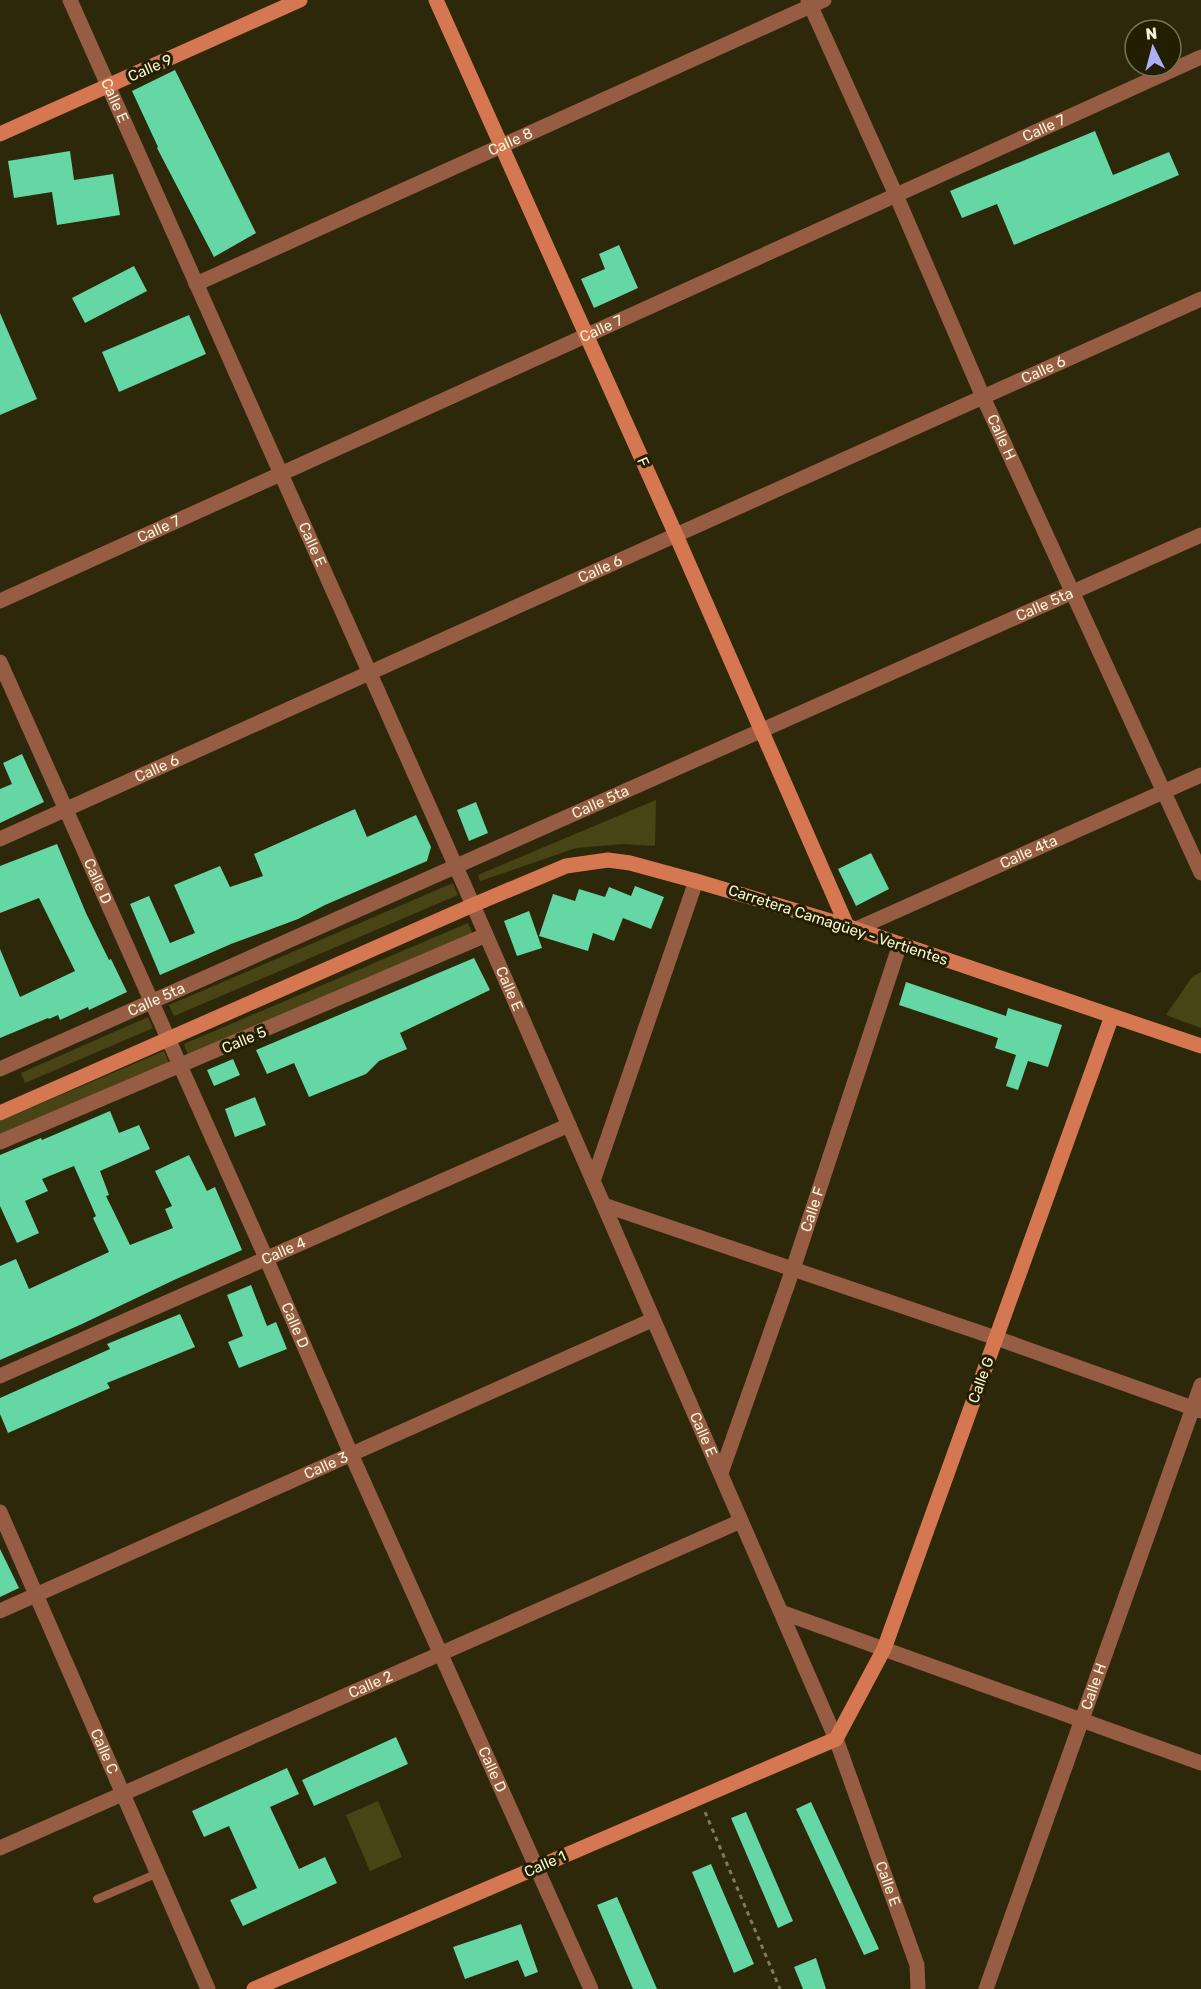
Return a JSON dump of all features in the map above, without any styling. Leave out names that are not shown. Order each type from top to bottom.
[{"type":"street","name":"Calle E","points":[[70,0],[456,866],[836,1738],[917,1965],[918,1989]]},
{"type":"street","name":"Calle 9","points":[[0,134],[300,0]]},
{"type":"street","name":"F","points":[[436,0],[851,928]]},
{"type":"street","name":"Calle 8","points":[[196,284],[502,147],[814,2]]},
{"type":"street","name":"Calle H","points":[[814,2],[983,397],[1201,873]]},
{"type":"street","name":"Calle 7","points":[[0,601],[1201,57]]},
{"type":"street","name":"Calle 6","points":[[0,839],[1201,299]]},
{"type":"street","name":"Calle 5ta","points":[[0,1069],[1201,535]]},
{"type":"street","name":"Calle D","points":[[0,662],[591,1989]]},
{"type":"street","name":"Calle 4ta","points":[[851,928],[1201,775]]},
{"type":"street","name":"Carretera Camagüey - Vertientes","points":[[473,905],[566,866],[608,860],[630,863],[851,928],[1201,1046]]},
{"type":"street","points":[[593,1181],[696,881]]},
{"type":"street","name":"Calle 5","points":[[0,1113],[473,905]]},
{"type":"street","name":"Calle 5","points":[[0,1142],[486,935]]},
{"type":"street","name":"Calle F","points":[[721,1473],[793,1269],[900,944]]},
{"type":"street","name":"Calle G","points":[[836,1738],[884,1649],[1112,1016]]},
{"type":"street","name":"Calle 4","points":[[0,1376],[569,1125]]},
{"type":"street","points":[[604,1205],[1197,1409]]},
{"type":"street","name":"Calle 3","points":[[0,1611],[652,1320]]},
{"type":"street","name":"Calle H","points":[[986,1989],[1197,1409],[1201,1385]]},
{"type":"street","name":"Calle C","points":[[0,1512],[208,1989]]},
{"type":"street","name":"Calle 2","points":[[0,1848],[741,1521]]},
{"type":"street","points":[[781,1612],[1201,1763]]},
{"type":"street","name":"Calle 1","points":[[254,1989],[836,1738]]},
{"type":"lane","points":[[97,1899],[158,1873]]},
{"type":"path","points":[[699,1796],[780,1989]]},
{"type":"shaded area","points":[[656,800],[655,846],[623,844],[576,848],[480,881],[478,875]]},
{"type":"shaded area","points":[[453,883],[458,895],[174,1016],[169,1005]]},
{"type":"shaded area","points":[[468,923],[473,934],[188,1055],[184,1044]]},
{"type":"shaded area","points":[[1201,972],[1201,1028],[1166,1015],[1192,977]]},
{"type":"shaded area","points":[[148,1017],[153,1028],[25,1083],[21,1073]]},
{"type":"shaded area","points":[[164,1051],[169,1063],[0,1135],[0,1121]]},
{"type":"shaded area","points":[[378,1801],[402,1857],[370,1871],[346,1815]]},
{"type":"building","points":[[175,70],[256,233],[214,257],[157,148],[132,91]]},
{"type":"building","points":[[1095,131],[1113,175],[1169,152],[1179,175],[1014,245],[997,204],[962,218],[950,191]]},
{"type":"building","points":[[70,151],[74,180],[113,174],[120,215],[57,225],[52,192],[14,198],[8,161]]},
{"type":"building","points":[[619,245],[638,288],[594,308],[581,279],[605,269],[599,254]]},
{"type":"building","points":[[134,266],[147,291],[85,323],[72,298]]},
{"type":"building","points":[[0,313],[37,399],[0,415]]},
{"type":"building","points":[[189,315],[206,354],[119,392],[102,352]]},
{"type":"building","points":[[22,754],[44,802],[0,823],[0,789],[12,784],[3,763]]},
{"type":"building","points":[[476,802],[488,833],[469,841],[457,810]]},
{"type":"building","points":[[355,809],[367,837],[416,815],[431,847],[427,861],[298,919],[231,944],[160,975],[130,904],[149,896],[170,943],[195,933],[174,885],[220,866],[230,887],[263,876],[254,854]]},
{"type":"building","points":[[57,844],[86,913],[127,992],[89,1010],[88,1007],[60,1020],[58,1015],[48,1018],[0,1038],[0,949],[20,997],[75,971],[39,898],[0,913],[0,866]]},
{"type":"building","points":[[871,853],[889,889],[856,906],[838,869]]},
{"type":"building","points":[[635,886],[664,897],[651,929],[623,918],[614,941],[593,933],[588,951],[539,936],[553,894],[575,901],[579,889],[605,897],[609,887],[631,896]]},
{"type":"building","points":[[529,911],[542,948],[517,956],[504,921]]},
{"type":"building","points":[[474,958],[490,990],[400,1033],[407,1049],[379,1061],[366,1074],[309,1097],[294,1063],[267,1074],[256,1050]]},
{"type":"building","points":[[906,982],[1006,1016],[1008,1008],[1062,1025],[1048,1067],[1028,1061],[1018,1090],[1006,1086],[1016,1055],[995,1048],[998,1038],[899,1005]]},
{"type":"building","points":[[233,1059],[240,1075],[214,1086],[207,1070]]},
{"type":"building","points":[[255,1097],[266,1125],[235,1137],[225,1109]]},
{"type":"building","points":[[110,1111],[119,1133],[139,1125],[150,1149],[100,1171],[109,1195],[106,1196],[130,1245],[173,1228],[165,1209],[172,1206],[155,1171],[189,1155],[207,1191],[215,1187],[242,1250],[0,1360],[0,1266],[16,1259],[29,1289],[109,1252],[93,1218],[96,1216],[74,1166],[42,1179],[48,1191],[25,1201],[39,1233],[17,1243],[0,1206],[0,1155]]},
{"type":"building","points":[[251,1285],[267,1326],[276,1322],[287,1349],[239,1368],[228,1342],[243,1336],[227,1295]]},
{"type":"building","points":[[180,1314],[195,1347],[107,1383],[110,1388],[8,1433],[0,1414],[0,1398],[110,1349],[107,1344]]},
{"type":"building","points":[[0,1549],[19,1588],[0,1597]]},
{"type":"building","points":[[396,1737],[408,1764],[314,1806],[302,1780]]},
{"type":"building","points":[[287,1768],[299,1794],[270,1807],[299,1869],[325,1857],[337,1883],[243,1926],[230,1900],[257,1888],[229,1826],[204,1837],[192,1811]]},
{"type":"building","points":[[811,1802],[879,1949],[864,1955],[796,1809]]},
{"type":"building","points":[[746,1812],[793,1921],[778,1928],[731,1818]]},
{"type":"building","points":[[711,1864],[754,1964],[734,1973],[692,1872]]},
{"type":"building","points":[[617,1897],[657,1989],[633,1989],[597,1905]]},
{"type":"building","points":[[521,1924],[538,1972],[525,1977],[518,1960],[465,1979],[453,1947]]},
{"type":"building","points":[[816,1958],[826,1989],[803,1989],[794,1967]]}]
